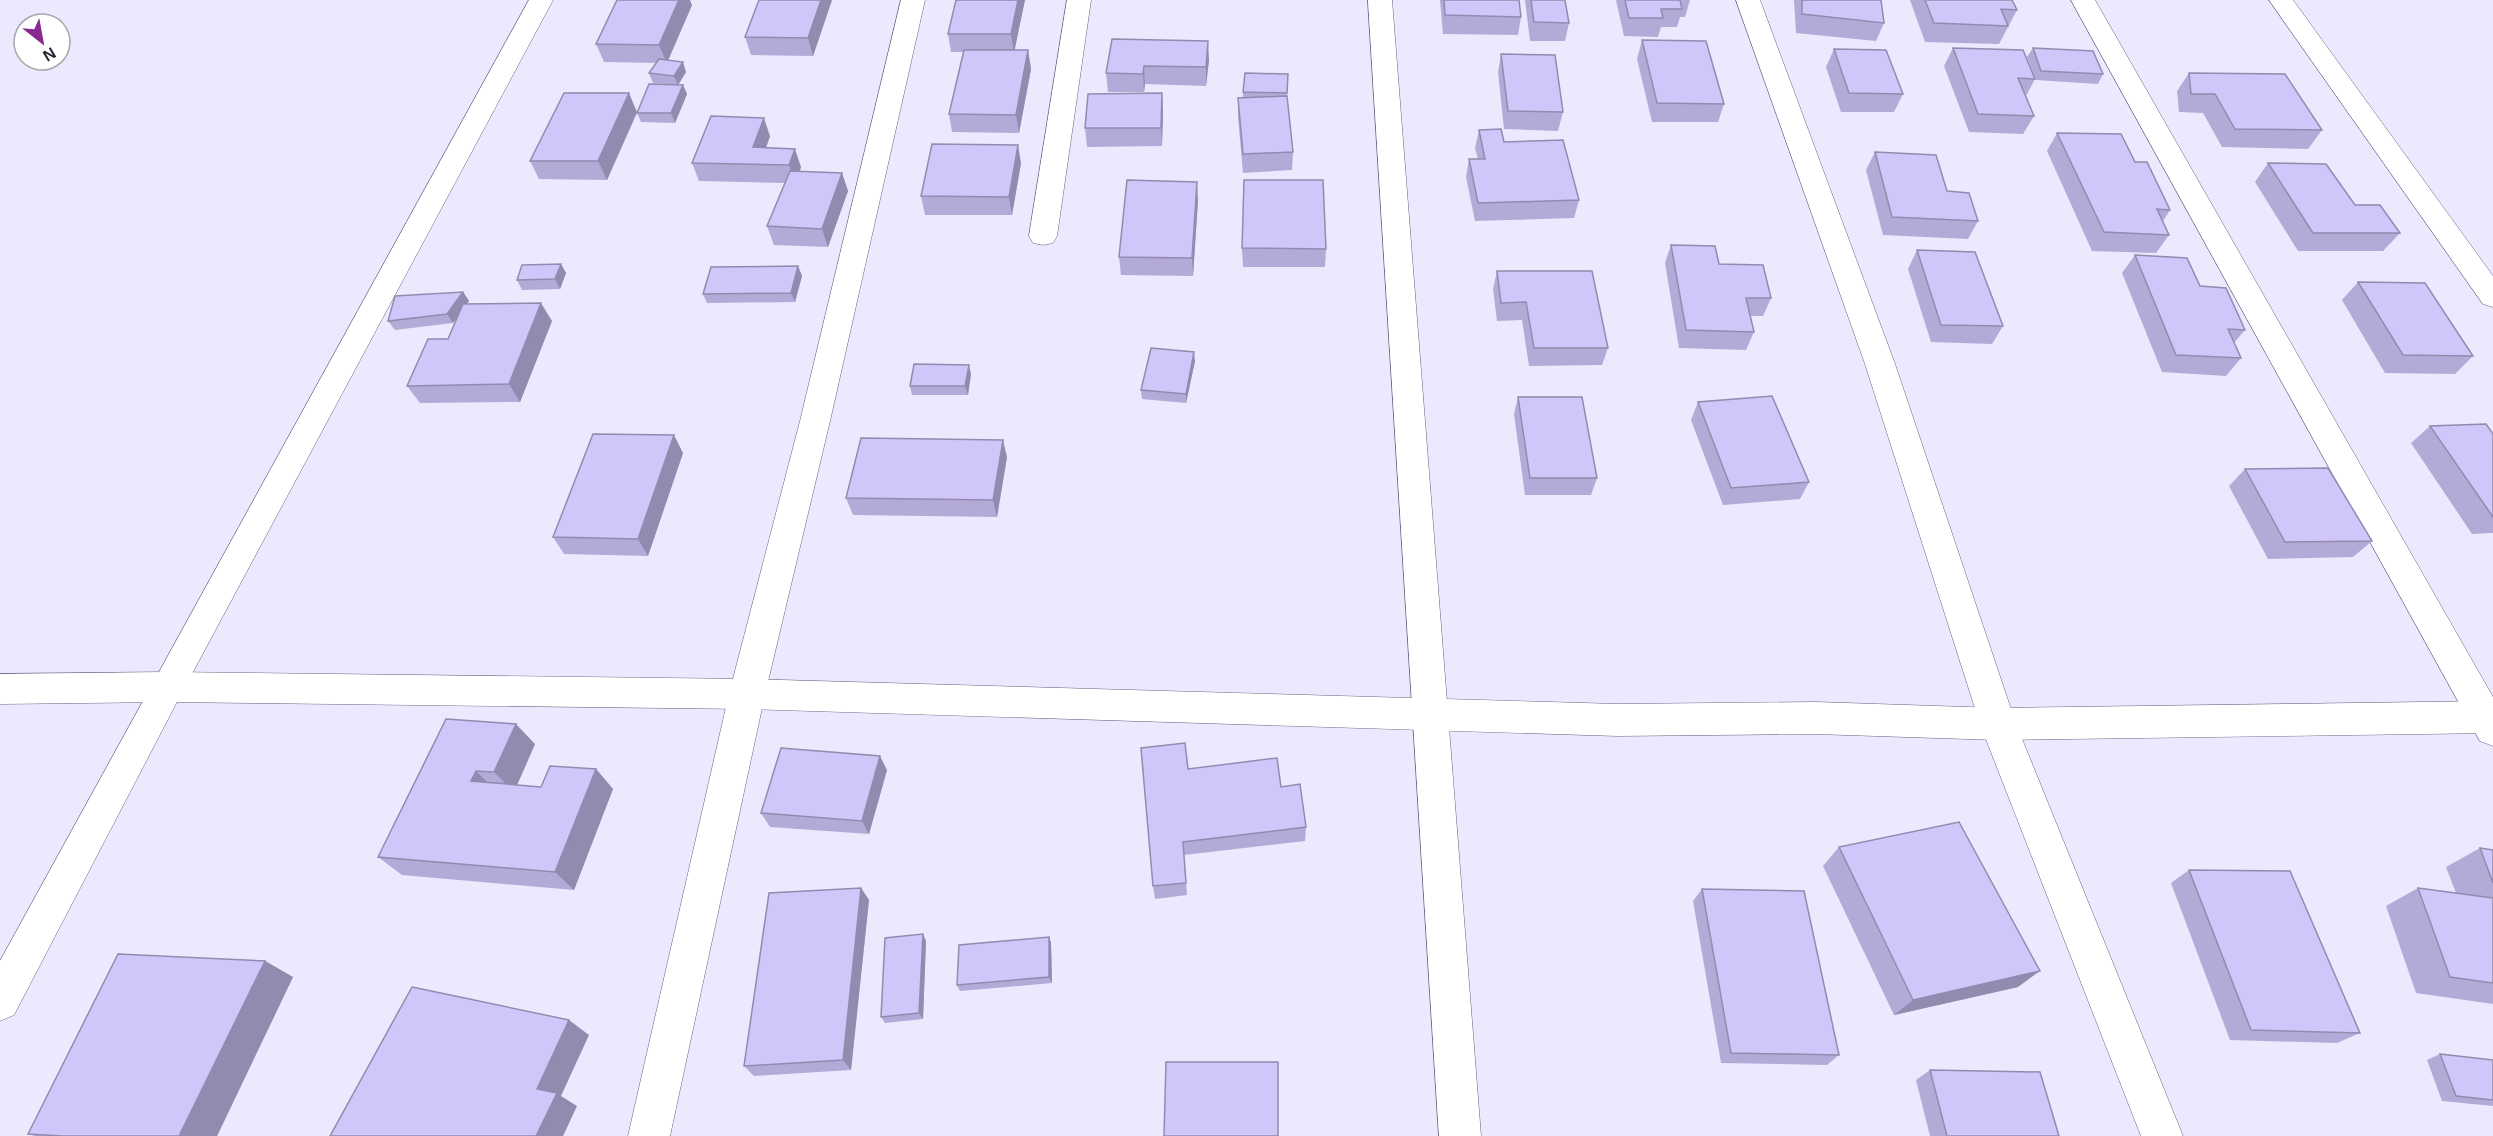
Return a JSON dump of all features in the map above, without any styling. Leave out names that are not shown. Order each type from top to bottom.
[{"type":"street","points":[[0,1001],[167,687],[541,0]]},
{"type":"street","points":[[649,1136],[747,694],[818,410],[913,0]]},
{"type":"street","points":[[1044,236],[1078,0]]},
{"type":"street","points":[[1380,0],[1461,1136]]},
{"type":"street","points":[[1748,0],[1880,364],[1998,724],[2162,1136]]},
{"type":"street","points":[[0,689],[167,687],[747,694],[1618,720],[1815,718],[1998,724],[2491,721],[2083,0]]},
{"type":"street","points":[[2281,0],[2493,297]]},
{"type":"building","points":[[617,0],[679,0],[659,45],[596,44]]},
{"type":"building","points":[[759,0],[821,0],[808,38],[745,37]]},
{"type":"building","points":[[956,0],[1018,0],[1011,34],[948,34]]},
{"type":"building","points":[[1444,0],[1519,0],[1521,17],[1445,15]]},
{"type":"building","points":[[1531,0],[1565,0],[1569,23],[1534,22]]},
{"type":"building","points":[[1625,0],[1680,0],[1682,9],[1661,9],[1663,18],[1629,18]]},
{"type":"building","points":[[1802,0],[1881,0],[1884,23],[1802,14]]},
{"type":"building","points":[[1925,0],[2012,0],[2017,10],[2001,9],[2008,26],[1934,23]]},
{"type":"building","points":[[1112,39],[1208,41],[1206,67],[1144,66],[1143,74],[1106,73]]},
{"type":"building","points":[[1642,40],[1706,41],[1724,104],[1657,103]]},
{"type":"building","points":[[1953,48],[2023,50],[2035,79],[2018,78],[2034,116],[1978,114]]},
{"type":"building","points":[[2033,48],[2093,51],[2103,74],[2041,71]]},
{"type":"building","points":[[1834,49],[1886,50],[1903,94],[1849,93]]},
{"type":"building","points":[[964,50],[1028,50],[1016,115],[949,114]]},
{"type":"building","points":[[1501,54],[1555,55],[1563,112],[1508,111]]},
{"type":"building","points":[[659,59],[683,62],[674,76],[649,73]]},
{"type":"building","points":[[1245,73],[1288,74],[1287,93],[1243,92]]},
{"type":"building","points":[[2189,73],[2285,74],[2322,130],[2235,129],[2215,94],[2191,94]]},
{"type":"building","points":[[649,84],[683,85],[671,113],[637,113]]},
{"type":"building","points":[[564,93],[629,93],[598,161],[530,161]]},
{"type":"building","points":[[1162,93],[1161,128],[1085,128],[1088,94]]},
{"type":"building","points":[[1287,96],[1293,152],[1243,154],[1238,98]]},
{"type":"building","points":[[711,116],[764,118],[753,147],[795,149],[789,165],[692,163]]},
{"type":"building","points":[[1501,129],[1504,142],[1563,140],[1579,200],[1478,203],[1469,159],[1485,159],[1479,130]]},
{"type":"building","points":[[2057,133],[2121,134],[2135,162],[2147,162],[2170,210],[2157,209],[2169,235],[2104,232]]},
{"type":"building","points":[[932,144],[1018,145],[1009,197],[921,196]]},
{"type":"building","points":[[1875,152],[1936,155],[1947,191],[1969,193],[1978,221],[1892,217]]},
{"type":"building","points":[[2268,163],[2326,164],[2355,205],[2380,205],[2400,233],[2313,233]]},
{"type":"building","points":[[790,171],[842,173],[822,229],[767,226]]},
{"type":"building","points":[[1127,180],[1197,182],[1192,258],[1119,257]]},
{"type":"building","points":[[1244,180],[1323,180],[1326,249],[1242,248]]},
{"type":"building","points":[[1671,245],[1715,246],[1719,264],[1763,265],[1771,298],[1746,298],[1754,332],[1686,330]]},
{"type":"building","points":[[1917,250],[1975,252],[2003,326],[1941,325]]},
{"type":"building","points":[[2135,255],[2187,258],[2200,286],[2226,288],[2245,330],[2228,329],[2241,358],[2176,355]]},
{"type":"building","points":[[561,264],[555,279],[517,280],[522,265]]},
{"type":"building","points":[[798,266],[791,293],[703,294],[711,267]]},
{"type":"building","points":[[1497,271],[1592,271],[1608,348],[1534,348],[1526,302],[1501,303]]},
{"type":"building","points":[[2358,282],[2425,283],[2473,356],[2403,355]]},
{"type":"building","points":[[463,292],[447,314],[388,321],[395,296]]},
{"type":"building","points":[[541,303],[509,384],[407,386],[428,339],[448,339],[463,304]]},
{"type":"building","points":[[1151,348],[1194,352],[1186,394],[1141,390]]},
{"type":"building","points":[[914,364],[969,365],[965,386],[910,386]]},
{"type":"building","points":[[1772,396],[1809,482],[1731,488],[1698,402]]},
{"type":"building","points":[[1518,397],[1582,397],[1597,478],[1530,478]]},
{"type":"building","points":[[2486,424],[2493,434],[2493,517],[2430,426]]},
{"type":"building","points":[[593,434],[674,435],[638,539],[553,537]]},
{"type":"building","points":[[861,438],[1003,440],[993,500],[846,498]]},
{"type":"building","points":[[2328,468],[2372,541],[2285,542],[2245,469]]},
{"type":"building","points":[[446,719],[516,724],[494,772],[476,771],[471,781],[541,787],[550,766],[596,769],[555,872],[378,857]]},
{"type":"building","points":[[1185,743],[1188,769],[1277,758],[1281,787],[1300,784],[1306,827],[1183,842],[1186,883],[1153,886],[1141,748]]},
{"type":"building","points":[[781,748],[880,756],[862,821],[761,813]]},
{"type":"building","points":[[1959,822],[2040,971],[1913,1000],[1839,847]]},
{"type":"building","points":[[2480,848],[2493,850],[2493,883]]},
{"type":"building","points":[[2189,870],[2290,871],[2360,1033],[2251,1030]]},
{"type":"building","points":[[861,888],[843,1060],[744,1066],[769,893]]},
{"type":"building","points":[[2418,888],[2493,898],[2493,983],[2450,977]]},
{"type":"building","points":[[1702,889],[1804,891],[1839,1055],[1731,1053]]},
{"type":"building","points":[[923,934],[919,1013],[881,1017],[885,938]]},
{"type":"building","points":[[1049,937],[1049,977],[957,985],[959,945]]},
{"type":"building","points":[[118,954],[265,961],[179,1136],[28,1134]]},
{"type":"building","points":[[412,987],[569,1020],[537,1089],[557,1093],[536,1136],[330,1136]]},
{"type":"building","points":[[2440,1054],[2493,1060],[2493,1100],[2456,1096]]},
{"type":"building","points":[[1166,1062],[1278,1062],[1278,1136],[1164,1136]]},
{"type":"building","points":[[1930,1070],[2040,1072],[2059,1136],[1947,1136]]}]
